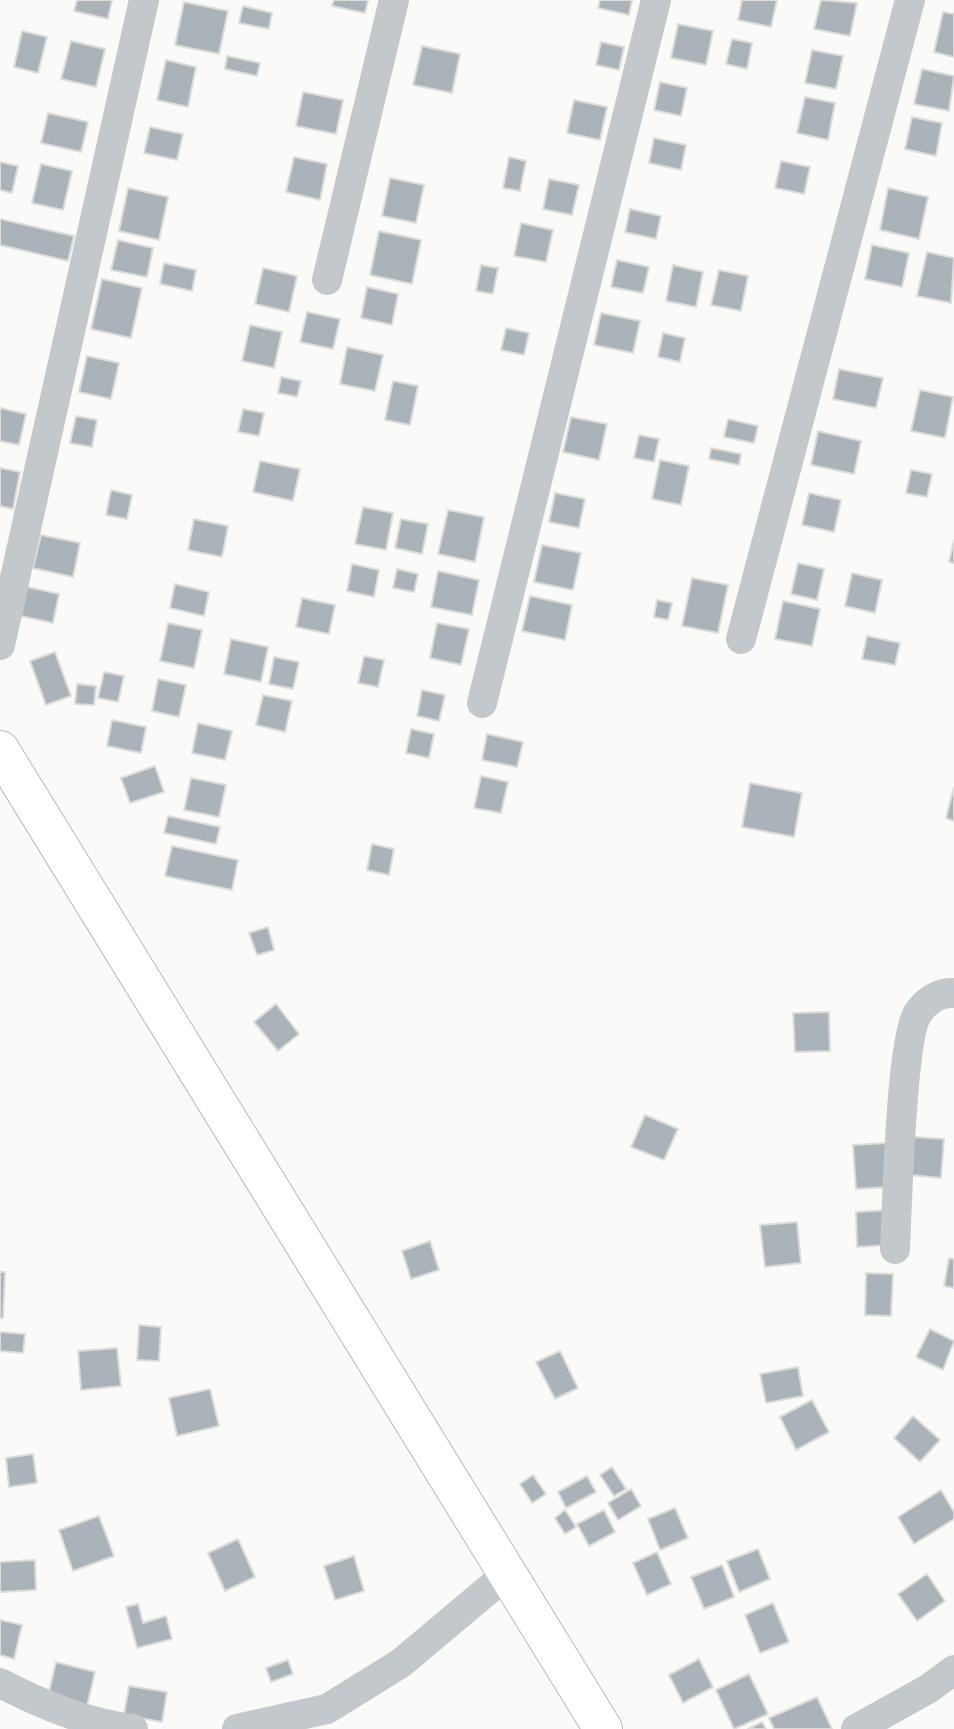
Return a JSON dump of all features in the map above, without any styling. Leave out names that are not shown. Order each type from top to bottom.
[{"type":"main road","points":[[0,750],[603,1729]]},
{"type":"street","points":[[0,645],[144,0]]},
{"type":"street","points":[[327,280],[394,0]]},
{"type":"street","points":[[482,703],[656,0]]},
{"type":"street","points":[[741,639],[911,0]]},
{"type":"street","points":[[895,1249],[907,1052],[916,1014],[934,997],[954,993]]},
{"type":"street","points":[[237,1729],[327,1709],[401,1663],[508,1574]]},
{"type":"street","points":[[856,1729],[928,1689],[954,1670]]},
{"type":"street","points":[[0,1683],[34,1700],[100,1725],[134,1729]]},
{"type":"building","points":[[77,0],[112,0],[108,19],[74,11]]},
{"type":"building","points":[[334,0],[368,0],[365,13],[332,6]]},
{"type":"building","points":[[600,0],[632,0],[629,15],[598,8]]},
{"type":"building","points":[[742,0],[777,0],[771,27],[738,20]]},
{"type":"building","points":[[821,0],[857,3],[850,36],[814,29]]},
{"type":"building","points":[[184,2],[228,11],[219,54],[175,45]]},
{"type":"building","points":[[243,6],[272,13],[269,29],[239,23]]},
{"type":"building","points":[[943,12],[954,14],[954,57],[934,52]]},
{"type":"building","points":[[678,24],[713,31],[706,65],[671,58]]},
{"type":"building","points":[[22,31],[47,37],[38,73],[14,67]]},
{"type":"building","points":[[732,39],[752,43],[747,69],[726,64]]},
{"type":"building","points":[[71,41],[105,49],[96,87],[61,79]]},
{"type":"building","points":[[601,42],[624,47],[619,70],[596,65]]},
{"type":"building","points":[[422,46],[460,54],[452,93],[413,85]]},
{"type":"building","points":[[812,50],[843,56],[836,89],[805,83]]},
{"type":"building","points":[[227,56],[260,63],[257,76],[225,69]]},
{"type":"building","points":[[166,60],[196,67],[188,107],[157,100]]},
{"type":"building","points":[[922,69],[954,76],[949,111],[914,104]]},
{"type":"building","points":[[660,82],[687,88],[681,116],[654,110]]},
{"type":"building","points":[[303,92],[343,100],[336,134],[296,126]]},
{"type":"building","points":[[805,97],[835,103],[828,140],[797,133]]},
{"type":"building","points":[[574,100],[607,107],[600,140],[567,133]]},
{"type":"building","points":[[48,113],[88,122],[81,152],[41,143]]},
{"type":"building","points":[[912,117],[942,123],[936,156],[905,149]]},
{"type":"building","points":[[150,127],[183,134],[177,160],[144,153]]},
{"type":"building","points":[[654,138],[686,145],[681,170],[649,163]]},
{"type":"building","points":[[294,157],[327,164],[320,200],[286,192]]},
{"type":"building","points":[[509,157],[526,161],[520,191],[503,188]]},
{"type":"building","points":[[781,161],[810,167],[804,194],[775,188]]},
{"type":"building","points":[[0,162],[18,166],[12,193],[0,190]]},
{"type":"building","points":[[41,164],[72,171],[63,210],[32,203]]},
{"type":"building","points":[[390,178],[424,185],[416,223],[382,216]]},
{"type":"building","points":[[549,179],[579,185],[572,215],[543,209]]},
{"type":"building","points":[[128,188],[168,197],[159,240],[119,231]]},
{"type":"building","points":[[888,188],[928,197],[919,239],[880,230]]},
{"type":"building","points":[[630,209],[661,216],[656,239],[625,232]]},
{"type":"building","points":[[0,219],[74,236],[68,261],[0,245]]},
{"type":"building","points":[[521,223],[553,230],[546,262],[514,256]]},
{"type":"building","points":[[379,231],[421,240],[412,284],[370,275]]},
{"type":"building","points":[[118,240],[153,248],[147,277],[111,270]]},
{"type":"building","points":[[872,245],[909,253],[902,287],[865,279]]},
{"type":"building","points":[[927,252],[954,258],[951,303],[917,296]]},
{"type":"building","points":[[617,260],[649,267],[643,293],[611,287]]},
{"type":"building","points":[[164,263],[196,270],[192,291],[160,284]]},
{"type":"building","points":[[481,265],[498,268],[493,294],[476,291]]},
{"type":"building","points":[[673,265],[703,272],[696,307],[666,301]]},
{"type":"building","points":[[263,268],[297,276],[289,312],[255,304]]},
{"type":"building","points":[[719,270],[748,276],[741,311],[711,305]]},
{"type":"building","points":[[102,279],[142,288],[131,338],[91,329]]},
{"type":"building","points":[[367,287],[398,294],[392,325],[361,318]]},
{"type":"building","points":[[307,312],[340,319],[333,349],[300,342]]},
{"type":"building","points":[[601,313],[640,321],[633,353],[594,345]]},
{"type":"building","points":[[250,325],[282,332],[274,368],[242,361]]},
{"type":"building","points":[[506,328],[529,333],[524,355],[501,350]]},
{"type":"building","points":[[663,333],[685,338],[680,362],[658,357]]},
{"type":"building","points":[[347,347],[383,355],[375,391],[340,384]]},
{"type":"building","points":[[87,356],[119,363],[111,399],[79,392]]},
{"type":"building","points":[[839,369],[883,378],[876,408],[833,399]]},
{"type":"building","points":[[281,377],[301,381],[297,397],[278,393]]},
{"type":"building","points":[[393,381],[418,386],[410,425],[385,420]]},
{"type":"building","points":[[920,390],[953,397],[945,438],[911,431]]},
{"type":"building","points":[[0,408],[26,414],[19,445],[0,441]]},
{"type":"building","points":[[243,409],[264,413],[259,436],[238,432]]},
{"type":"building","points":[[76,416],[97,420],[92,447],[70,443]]},
{"type":"building","points":[[571,417],[607,424],[599,460],[563,452]]},
{"type":"building","points":[[728,419],[758,426],[754,443],[724,437]]},
{"type":"building","points":[[818,431],[861,441],[854,474],[811,465]]},
{"type":"building","points":[[639,435],[659,439],[654,462],[634,458]]},
{"type":"building","points":[[711,448],[741,454],[739,465],[709,459]]},
{"type":"building","points":[[660,460],[689,466],[681,505],[652,499]]},
{"type":"building","points":[[260,461],[300,469],[293,501],[253,492]]},
{"type":"building","points":[[0,468],[20,472],[13,509],[0,506]]},
{"type":"building","points":[[911,470],[932,474],[927,497],[906,493]]},
{"type":"building","points":[[111,490],[132,495],[127,519],[106,515]]},
{"type":"building","points":[[555,493],[585,499],[579,528],[549,522]]},
{"type":"building","points":[[809,493],[841,500],[834,532],[802,525]]},
{"type":"building","points":[[363,507],[393,513],[386,550],[355,544]]},
{"type":"building","points":[[448,510],[484,517],[475,562],[438,554]]},
{"type":"building","points":[[194,519],[228,526],[222,557],[188,550]]},
{"type":"building","points":[[401,519],[428,524],[422,554],[395,548]]},
{"type":"building","points":[[41,535],[80,543],[73,577],[33,568]]},
{"type":"building","points":[[954,540],[954,563],[949,562]]},
{"type":"building","points":[[542,545],[581,553],[573,590],[534,582]]},
{"type":"building","points":[[798,563],[824,569],[817,600],[791,594]]},
{"type":"building","points":[[352,564],[379,570],[374,597],[347,591]]},
{"type":"building","points":[[397,569],[418,574],[414,592],[393,588]]},
{"type":"building","points":[[438,571],[479,580],[472,615],[431,607]]},
{"type":"building","points":[[852,573],[882,580],[875,613],[845,606]]},
{"type":"building","points":[[692,578],[728,585],[718,633],[682,626]]},
{"type":"building","points":[[175,584],[209,592],[204,616],[170,608]]},
{"type":"building","points":[[27,587],[59,594],[53,623],[21,616]]},
{"type":"building","points":[[530,596],[572,605],[565,640],[522,631]]},
{"type":"building","points":[[302,598],[335,605],[329,634],[296,627]]},
{"type":"building","points":[[657,600],[672,603],[668,620],[654,617]]},
{"type":"building","points":[[783,601],[820,609],[812,646],[775,639]]},
{"type":"building","points":[[168,623],[202,630],[194,668],[160,661]]},
{"type":"building","points":[[437,623],[469,629],[461,665],[430,658]]},
{"type":"building","points":[[867,636],[900,643],[895,665],[862,659]]},
{"type":"building","points":[[231,639],[268,647],[261,682],[224,674]]},
{"type":"building","points":[[55,652],[71,696],[46,705],[30,661]]},
{"type":"building","points":[[364,656],[384,660],[378,687],[358,683]]},
{"type":"building","points":[[274,657],[299,662],[293,689],[269,684]]},
{"type":"building","points":[[104,672],[124,676],[118,702],[98,698]]},
{"type":"building","points":[[158,679],[186,685],[179,717],[152,711]]},
{"type":"building","points":[[77,684],[96,686],[94,705],[75,704]]},
{"type":"building","points":[[422,690],[445,695],[439,721],[417,716]]},
{"type":"building","points":[[263,695],[292,701],[285,732],[256,725]]},
{"type":"building","points":[[112,720],[146,727],[141,753],[107,746]]},
{"type":"building","points":[[198,723],[232,731],[225,760],[192,753]]},
{"type":"building","points":[[411,729],[434,734],[429,758],[406,753]]},
{"type":"building","points":[[487,734],[523,742],[517,767],[482,760]]},
{"type":"building","points":[[155,766],[164,792],[130,803],[121,778]]},
{"type":"building","points":[[481,776],[508,782],[501,813],[474,808]]},
{"type":"building","points":[[191,778],[226,785],[219,817],[184,810]]},
{"type":"building","points":[[750,783],[802,793],[794,837],[742,827]]},
{"type":"building","points":[[954,787],[954,821],[946,818]]},
{"type":"building","points":[[168,816],[220,827],[216,844],[164,833]]},
{"type":"building","points":[[372,844],[394,849],[389,875],[367,870]]},
{"type":"building","points":[[172,846],[238,860],[232,890],[165,876]]},
{"type":"building","points":[[268,927],[274,950],[257,955],[249,933]]},
{"type":"building","points":[[276,1004],[299,1034],[278,1051],[254,1022]]},
{"type":"building","points":[[829,1012],[830,1051],[795,1052],[793,1013]]},
{"type":"building","points":[[645,1115],[678,1129],[664,1160],[631,1147]]},
{"type":"building","points":[[914,1137],[944,1139],[941,1178],[911,1175]]},
{"type":"building","points":[[888,1143],[890,1187],[856,1189],[853,1145]]},
{"type":"building","points":[[889,1210],[890,1245],[857,1247],[856,1212]]},
{"type":"building","points":[[797,1222],[801,1263],[765,1267],[760,1225]]},
{"type":"building","points":[[430,1241],[439,1270],[411,1279],[402,1251]]},
{"type":"building","points":[[949,1258],[954,1259],[954,1288],[944,1286]]},
{"type":"building","points":[[0,1272],[5,1272],[3,1318],[0,1318]]},
{"type":"building","points":[[866,1273],[893,1274],[891,1316],[865,1315]]},
{"type":"building","points":[[139,1325],[161,1327],[159,1361],[137,1360]]},
{"type":"building","points":[[930,1329],[954,1341],[943,1370],[916,1357]]},
{"type":"building","points":[[0,1332],[25,1334],[23,1353],[0,1351]]},
{"type":"building","points":[[117,1348],[121,1386],[81,1390],[78,1351]]},
{"type":"building","points":[[560,1351],[578,1388],[555,1399],[536,1362]]},
{"type":"building","points":[[798,1367],[803,1396],[766,1403],[760,1374]]},
{"type":"building","points":[[210,1389],[219,1426],[177,1436],[169,1398]]},
{"type":"building","points":[[812,1400],[829,1432],[796,1450],[780,1417]]},
{"type":"building","points":[[913,1416],[940,1440],[920,1462],[894,1438]]},
{"type":"building","points":[[33,1454],[37,1483],[9,1487],[6,1458]]},
{"type":"building","points":[[612,1467],[626,1489],[614,1496],[600,1475]]},
{"type":"building","points":[[533,1475],[546,1494],[532,1503],[520,1484]]},
{"type":"building","points":[[587,1476],[596,1492],[566,1508],[558,1492]]},
{"type":"building","points":[[631,1489],[641,1506],[618,1520],[608,1503]]},
{"type":"building","points":[[941,1490],[954,1512],[954,1519],[914,1544],[898,1517]]},
{"type":"building","points":[[675,1508],[688,1538],[660,1550],[648,1519]]},
{"type":"building","points":[[565,1510],[576,1527],[565,1534],[555,1518]]},
{"type":"building","points":[[604,1510],[615,1532],[589,1546],[577,1524]]},
{"type":"building","points":[[99,1516],[114,1556],[73,1571],[59,1530]]},
{"type":"building","points":[[238,1539],[255,1577],[225,1591],[208,1553]]},
{"type":"building","points":[[758,1549],[770,1579],[739,1592],[727,1561]]},
{"type":"building","points":[[657,1552],[671,1584],[647,1595],[633,1563]]},
{"type":"building","points":[[354,1556],[364,1591],[335,1600],[324,1566]]},
{"type":"building","points":[[35,1560],[36,1590],[0,1592],[0,1562]]},
{"type":"building","points":[[722,1565],[734,1597],[704,1609],[691,1577]]},
{"type":"building","points":[[927,1574],[945,1601],[917,1621],[898,1594]]},
{"type":"building","points":[[773,1603],[789,1642],[760,1653],[745,1615]]},
{"type":"building","points":[[138,1604],[143,1623],[166,1616],[172,1639],[137,1648],[126,1607]]},
{"type":"building","points":[[0,1620],[22,1625],[14,1659],[0,1655]]},
{"type":"building","points":[[699,1659],[713,1687],[683,1703],[669,1675]]},
{"type":"building","points":[[288,1660],[293,1674],[271,1682],[266,1668]]},
{"type":"building","points":[[56,1662],[95,1672],[87,1706],[48,1696]]},
{"type":"building","points":[[749,1674],[768,1714],[734,1729],[716,1690]]},
{"type":"building","points":[[129,1686],[167,1692],[162,1722],[124,1715]]},
{"type":"building","points":[[817,1697],[832,1729],[774,1729],[769,1718]]},
{"type":"building","points":[[762,1722],[766,1729],[748,1729]]}]
